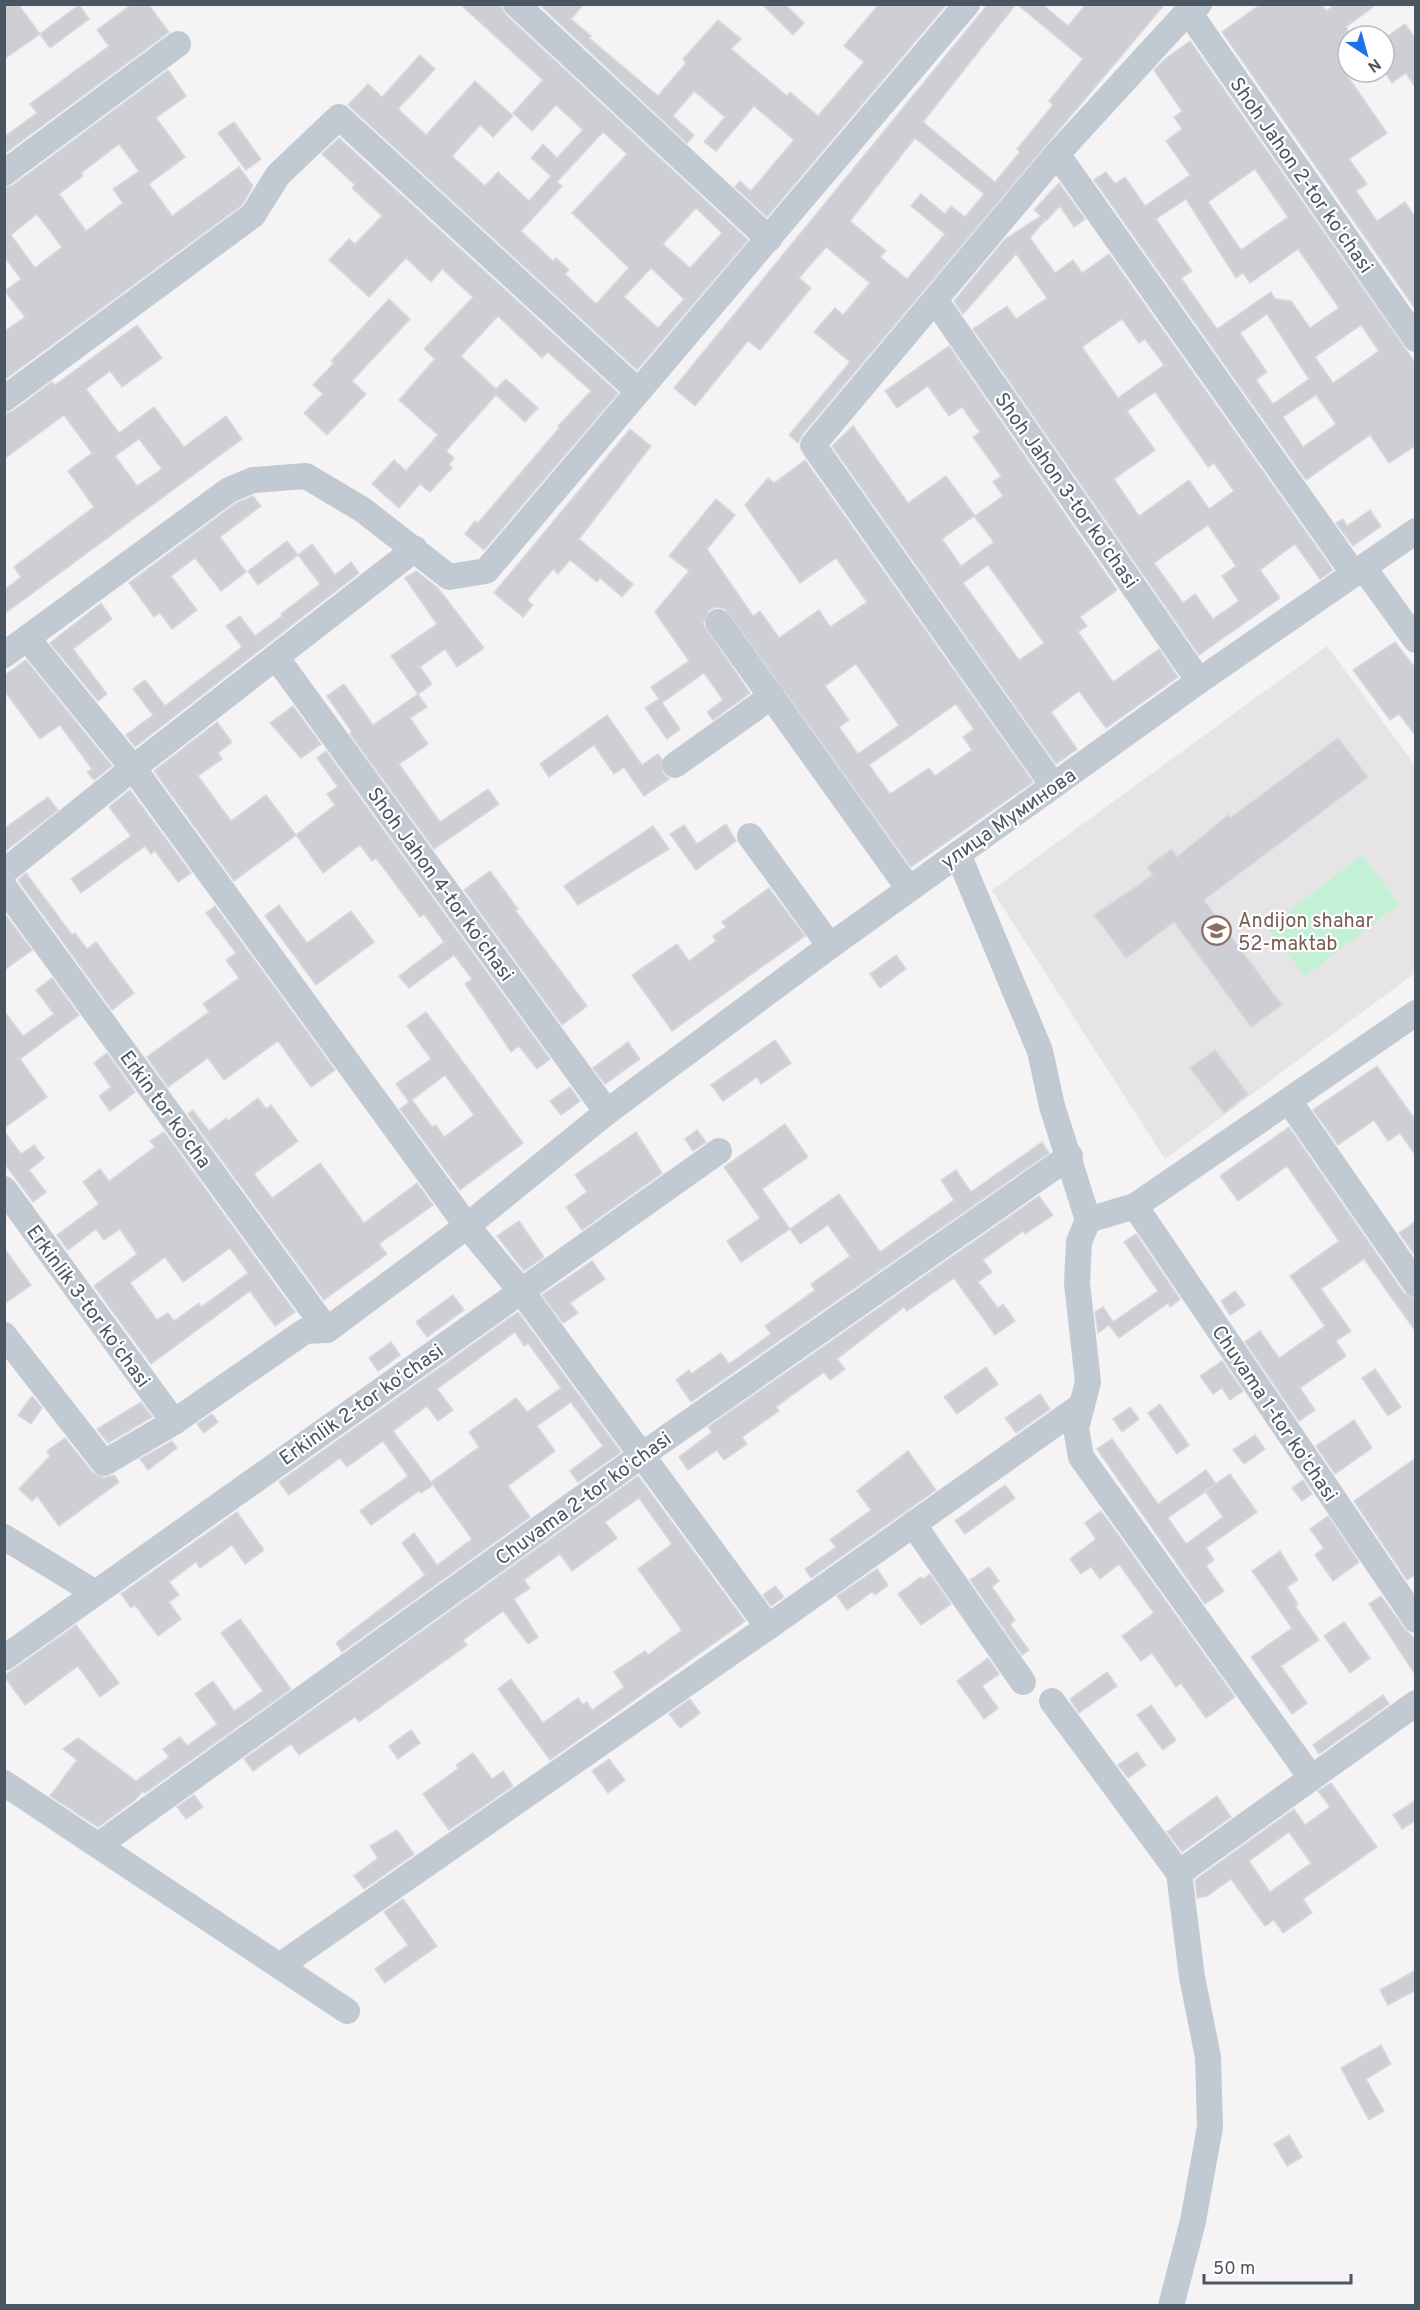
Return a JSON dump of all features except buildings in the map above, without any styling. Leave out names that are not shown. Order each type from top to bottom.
[{"type":"street","points":[[516,4],[769,239]]},
{"type":"street","points":[[4,655],[229,490],[253,480],[306,476],[363,510],[449,577],[486,571],[967,4]]},
{"type":"street","points":[[1053,785],[813,445],[1057,154],[1194,8]]},
{"type":"street","name":"Shoh Jahon 2-tor koʻchasi","points":[[1194,8],[1416,339]]},
{"type":"street","points":[[4,172],[178,45]]},
{"type":"street","points":[[4,399],[253,215],[278,175],[339,117],[638,391]]},
{"type":"street","points":[[1057,154],[1358,570],[1416,640]]},
{"type":"street","name":"Shoh Jahon 3-tor koʻchasi","points":[[935,300],[1199,681]]},
{"type":"street","name":"улица Муминова","points":[[327,1330],[467,1226],[607,1112],[830,946],[1199,681],[1416,531]]},
{"type":"street","points":[[4,872],[133,768],[415,549]]},
{"type":"street","points":[[718,622],[909,889]]},
{"type":"street","points":[[27,638],[133,768],[467,1226],[522,1292],[768,1628]]},
{"type":"street","name":"Shoh Jahon 4-tor koʻchasi","points":[[276,657],[607,1112]]},
{"type":"street","points":[[675,765],[772,696]]},
{"type":"street","points":[[750,836],[830,946]]},
{"type":"street","points":[[958,854],[1040,1051],[1052,1106],[1070,1156],[1088,1220],[1079,1242],[1077,1283],[1088,1382],[1076,1428],[1081,1457],[1310,1776]]},
{"type":"street","name":"Erkin tor koʻcha","points":[[4,888],[327,1330]]},
{"type":"street","points":[[1088,1220],[1135,1206],[1416,1013]]},
{"type":"street","points":[[1289,1101],[1416,1284]]},
{"type":"street","name":"Erkinlik 2-tor koʻchasi","points":[[4,1658],[719,1151]]},
{"type":"street","name":"Chuvama 2-tor koʻchasi","points":[[100,1844],[642,1455],[1070,1156]]},
{"type":"street","name":"Erkinlik 3-tor koʻchasi","points":[[4,1189],[174,1422]]},
{"type":"street","name":"Chuvama 1-tor koʻchasi","points":[[1135,1206],[1416,1620]]},
{"type":"street","points":[[4,1335],[104,1463],[174,1422],[305,1331],[327,1330]]},
{"type":"street","points":[[281,1965],[768,1628],[1082,1405]]},
{"type":"street","points":[[913,1524],[1023,1682]]},
{"type":"street","points":[[4,1537],[94,1592]]},
{"type":"street","points":[[1052,1701],[1179,1873],[1192,1977],[1208,2057],[1210,2127],[1193,2221],[1171,2306]]},
{"type":"street","points":[[1179,1873],[1310,1776],[1416,1703]]},
{"type":"street","points":[[4,1783],[100,1844],[347,2011]]},
{"type":"shaded area","name":"Andijon shahar 52-maktab","points":[[1327,646],[1415,765],[1415,973],[1165,1159],[992,890]]},
{"type":"green space","points":[[1362,855],[1399,904],[1305,976],[1268,928]]},
{"type":"place","name":"Andijon shahar 52-maktab","points":[[1217,931]]}]
